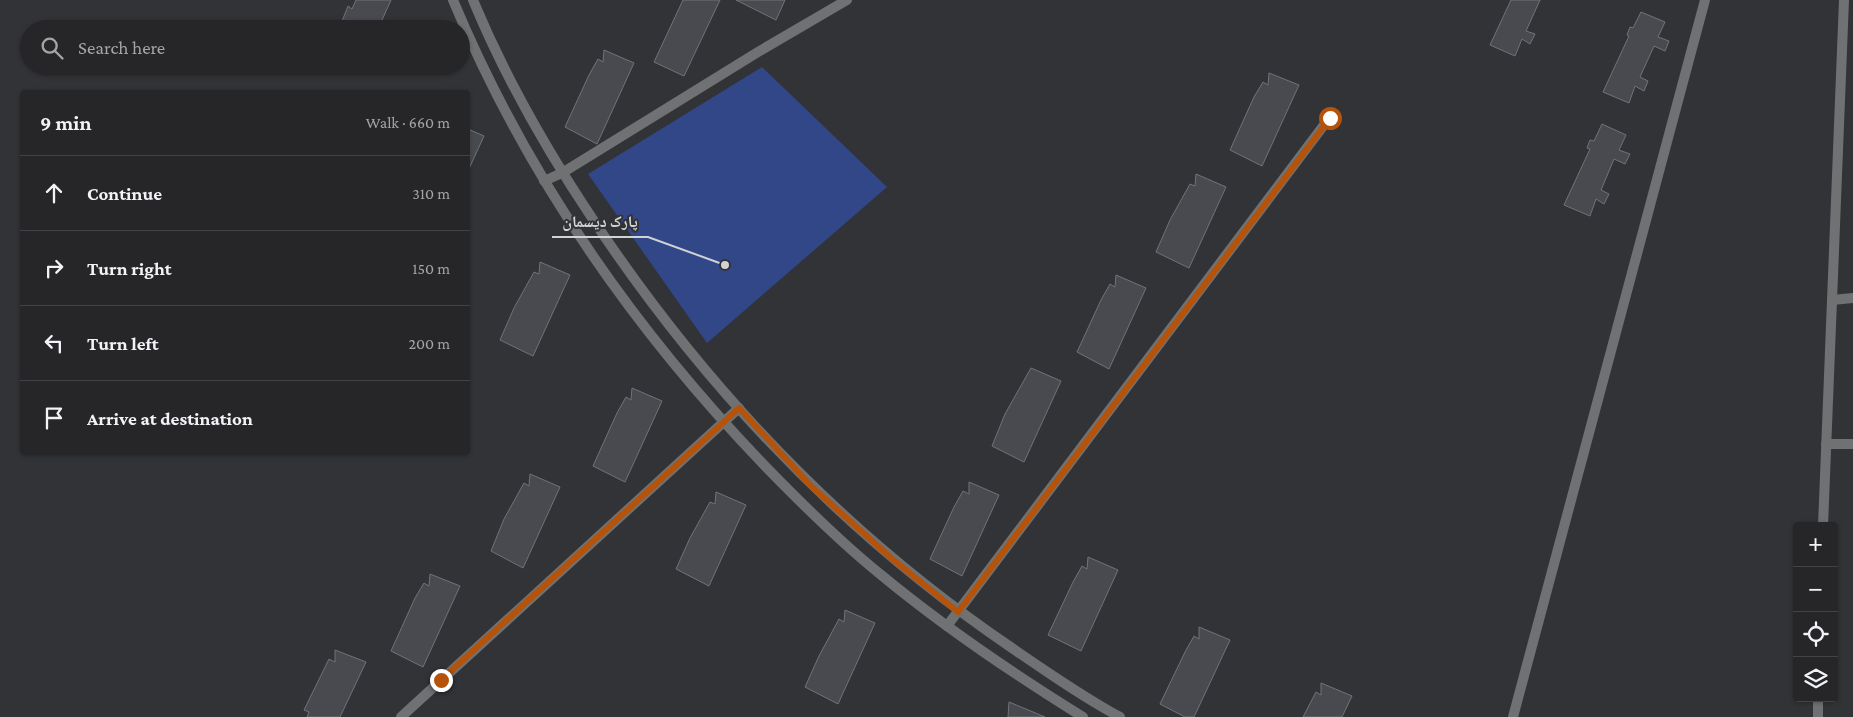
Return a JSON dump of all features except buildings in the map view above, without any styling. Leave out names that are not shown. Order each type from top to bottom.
[{"type":"street","points":[[453,0],[462,20]]},
{"type":"street","points":[[473,0],[493,48],[562,173],[624,267],[677,337],[739,408],[811,486],[891,558],[958,612],[1029,660],[1120,717]]},
{"type":"street","points":[[544,181],[562,173],[758,52],[847,0]]},
{"type":"street","points":[[1513,717],[1705,0]]},
{"type":"street","points":[[1824,522],[1844,0]]},
{"type":"street","points":[[470,40],[544,181],[607,277],[678,369],[724,423],[804,506],[878,572],[947,626],[1018,676],[1083,717]]},
{"type":"street","points":[[947,626],[1330,118]]},
{"type":"street","points":[[1832,300],[1853,298]]},
{"type":"street","points":[[401,717],[739,408]]},
{"type":"street","points":[[1826,444],[1853,444]]},
{"type":"street","points":[[1818,702],[1818,717]]},
{"type":"shaded area","points":[[762,67],[887,187],[707,343],[588,174]]},
{"type":"place","name":"پارک دیسمان","points":[[725,265]]},
{"type":"route","points":[[441,680],[739,408],[811,486],[891,558],[958,612],[1330,118]]}]
